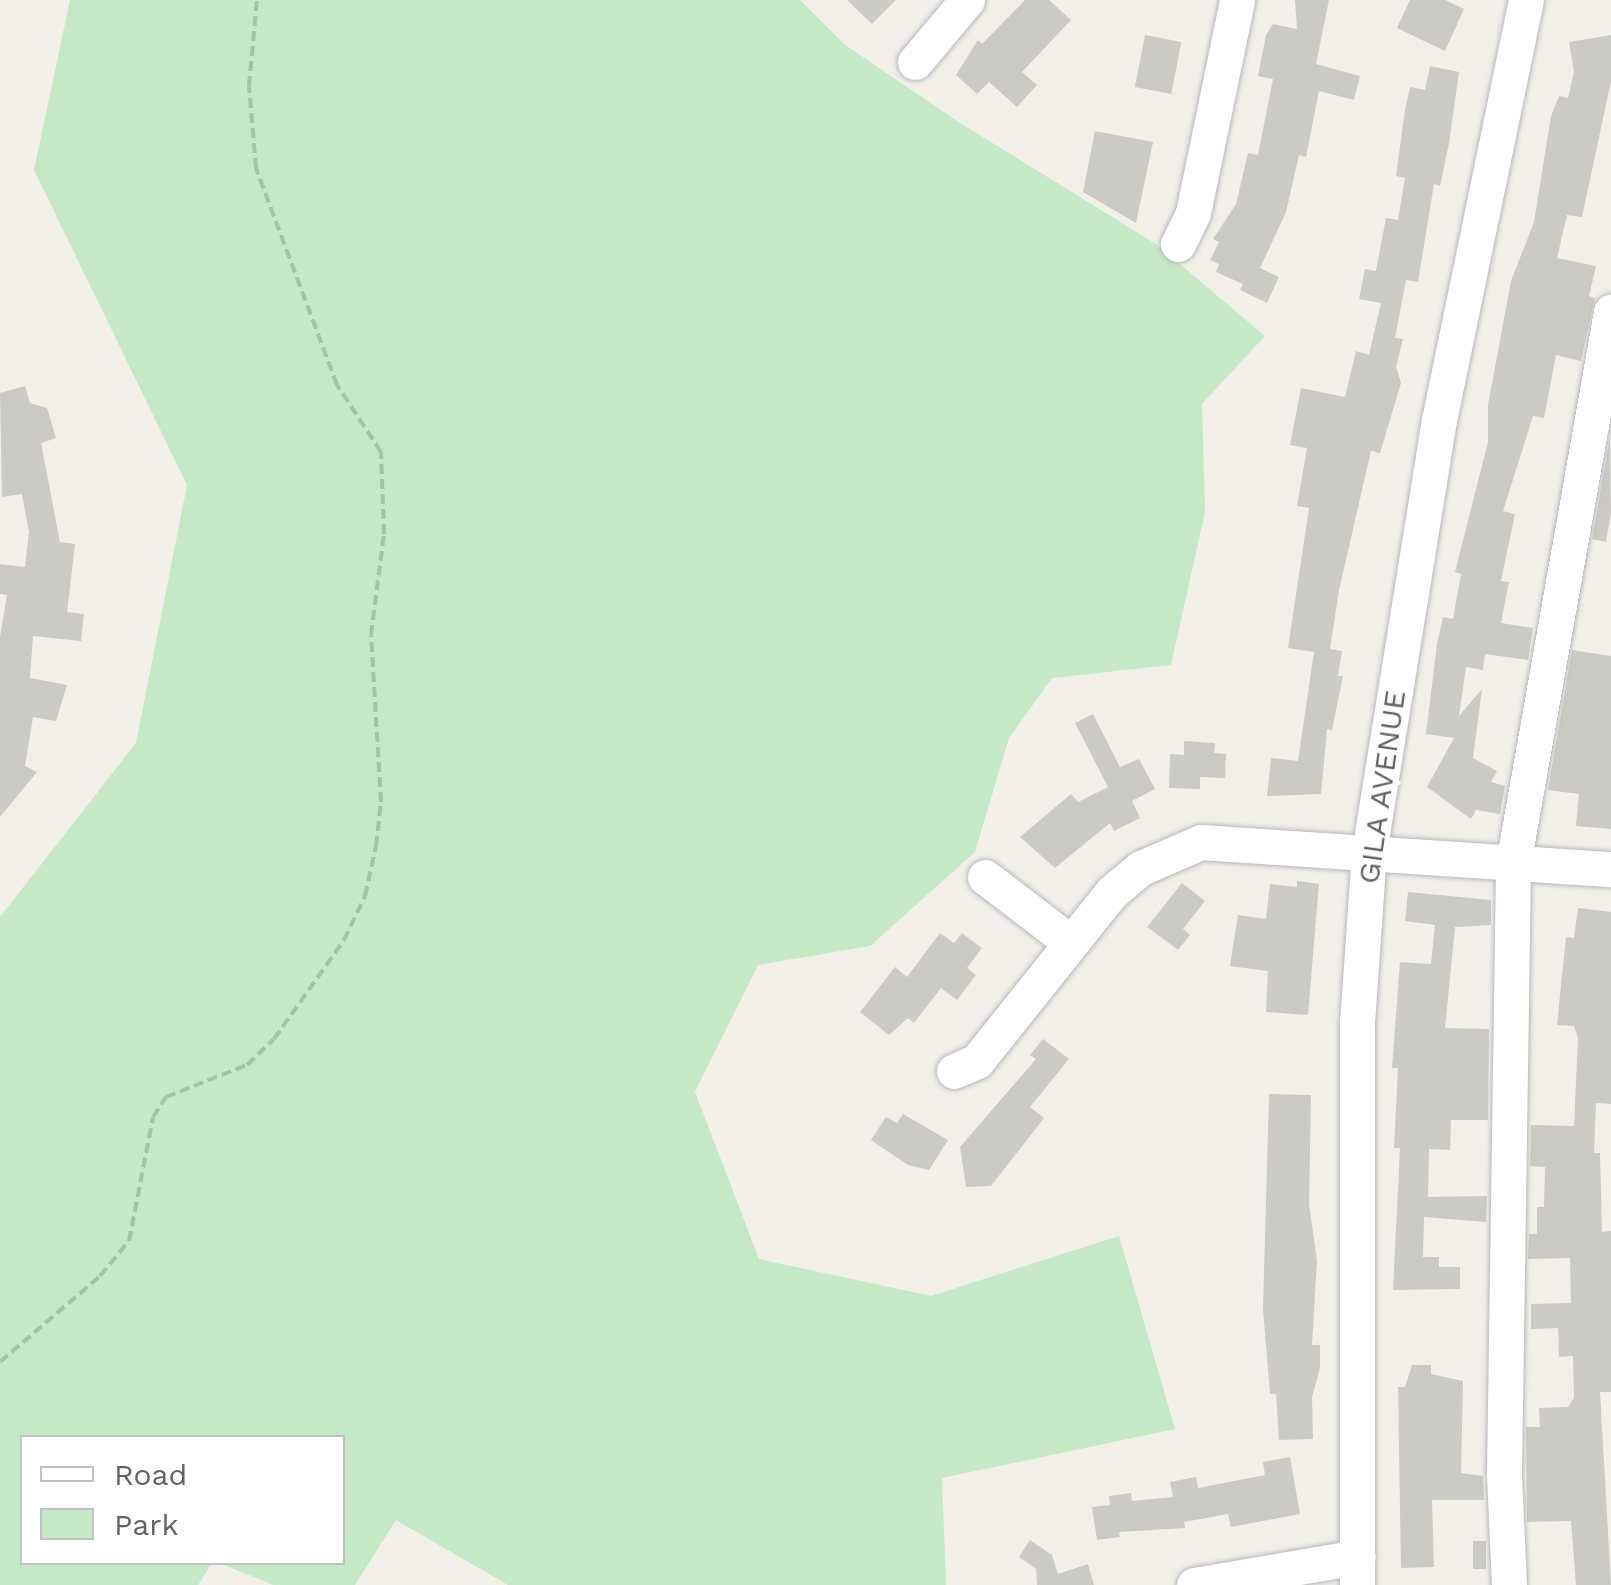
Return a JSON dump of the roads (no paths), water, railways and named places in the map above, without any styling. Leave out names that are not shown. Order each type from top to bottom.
[{"type":"street","points":[[914,62],[967,0]]},
{"type":"street","points":[[1178,244],[1193,213],[1237,0]]},
{"type":"street","name":"GILA AVENUE","points":[[1357,1571],[1357,1022],[1369,852],[1439,420],[1526,0]]},
{"type":"street","points":[[1510,1585],[1504,1473],[1513,864],[1611,312]]},
{"type":"street","points":[[954,1072],[977,1061],[1070,942],[1142,868],[1201,842],[1611,870]]},
{"type":"street","points":[[985,877],[1070,942]]},
{"type":"street","points":[[1194,1585],[1357,1571]]}]
